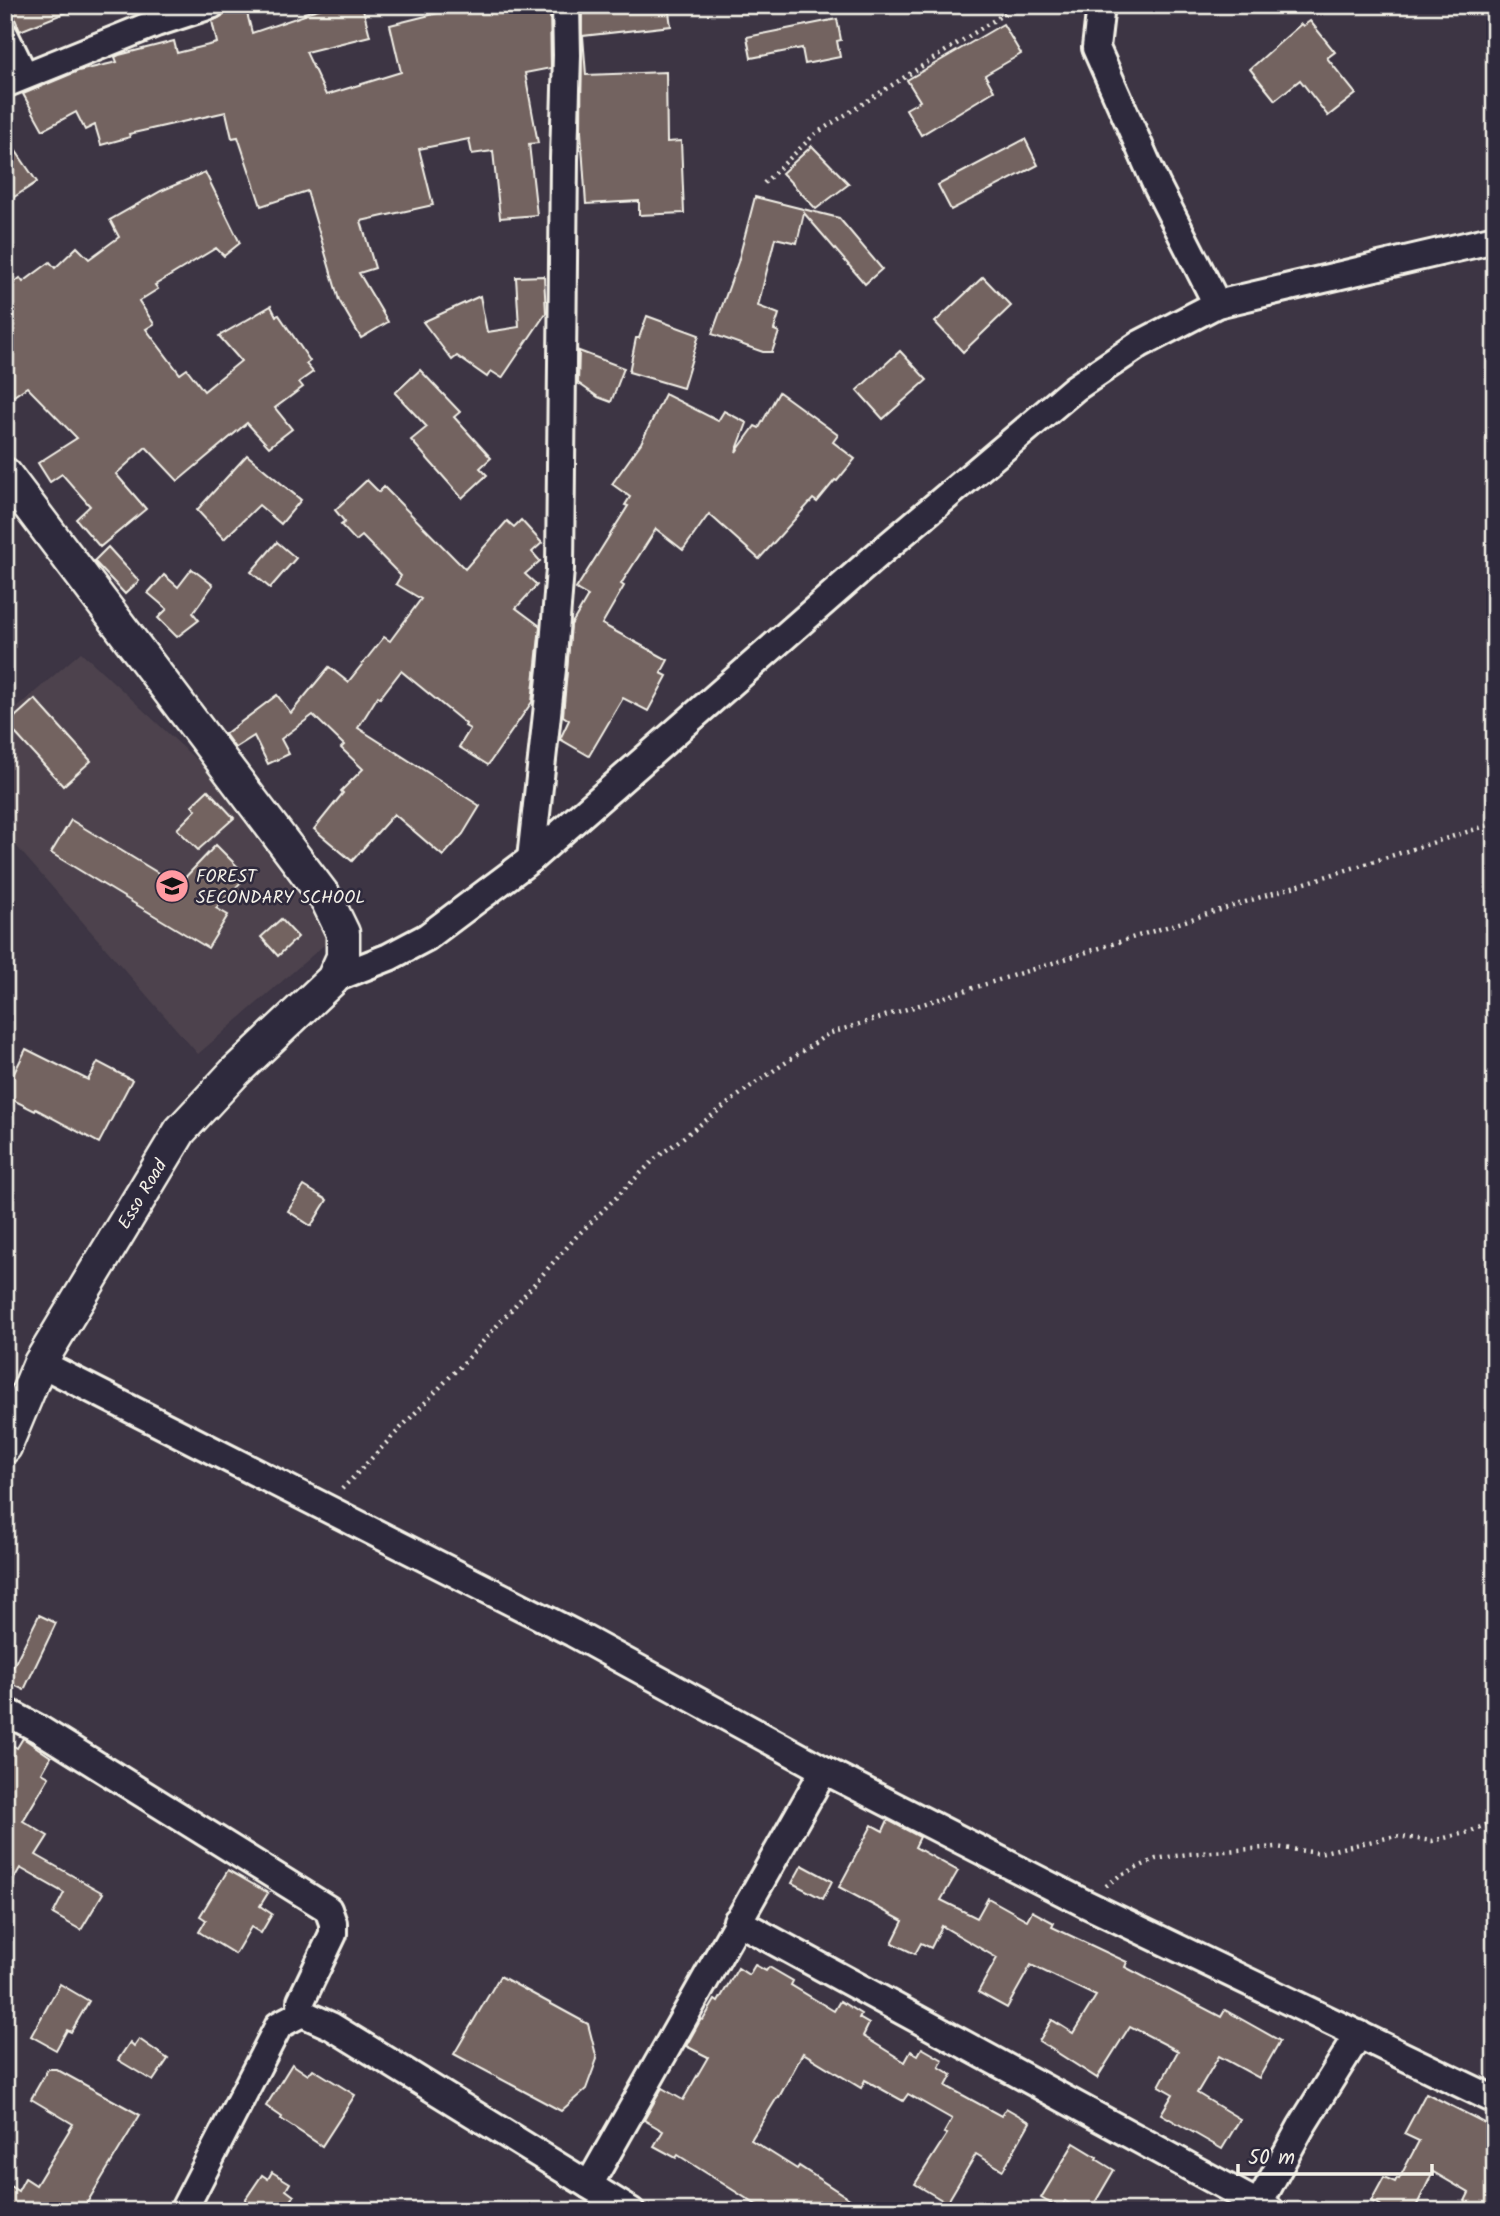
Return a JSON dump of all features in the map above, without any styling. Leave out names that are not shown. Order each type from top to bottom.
[{"type":"street","points":[[5,36],[15,79],[156,23],[211,5]]},
{"type":"street","points":[[531,859],[560,569],[567,55],[565,5]]},
{"type":"street","points":[[1101,5],[1096,48],[1151,173],[1217,304]]},
{"type":"street","points":[[333,979],[388,957],[427,937],[531,859],[874,557],[1076,388],[1140,344],[1217,304],[1495,239]]},
{"type":"street","points":[[5,474],[327,900],[343,933],[343,957],[333,979]]},
{"type":"street","name":"Esso Road","points":[[5,1447],[40,1363],[180,1131],[235,1072],[333,979]]},
{"type":"street","points":[[40,1363],[573,1633],[824,1770],[1084,1903],[1495,2100]]},
{"type":"street","points":[[5,1711],[39,1729],[328,1909],[333,1923],[333,1934],[301,2001],[302,2013]]},
{"type":"street","points":[[589,2185],[824,1770]]},
{"type":"street","points":[[737,1921],[1262,2209],[1301,2127],[1359,2034]]},
{"type":"street","points":[[302,2013],[331,2026],[631,2211]]},
{"type":"street","points":[[183,2211],[279,2025],[302,2013]]},
{"type":"path","points":[[764,183],[815,134],[1018,5]]},
{"type":"path","points":[[325,1506],[470,1356],[576,1237],[656,1158],[751,1086],[828,1034],[1495,823]]},
{"type":"path","points":[[1084,1903],[1119,1876],[1156,1859],[1276,1847],[1319,1853],[1396,1836],[1432,1841],[1469,1832],[1495,1821]]},
{"type":"shaded area","name":"FOREST SECONDARY SCHOOL","points":[[81,652],[203,766],[331,939],[198,1054],[5,833],[5,720]]},
{"type":"building","points":[[9,5],[82,5],[82,6],[20,31]]},
{"type":"building","points":[[226,5],[245,5],[252,33],[305,15],[304,13],[334,5],[362,5],[370,36],[306,52],[326,95],[401,72],[390,25],[454,9],[453,5],[550,5],[551,68],[525,73],[538,143],[529,144],[537,215],[500,218],[493,151],[472,154],[469,139],[419,149],[433,205],[361,221],[375,268],[359,273],[388,322],[361,338],[339,300],[307,191],[261,206],[238,137],[232,138],[226,112],[129,134],[130,137],[101,145],[95,125],[85,130],[76,112],[43,130],[23,94],[78,71],[117,62],[115,57],[119,55],[174,41],[177,53],[217,43],[212,21],[222,16]]},
{"type":"building","points":[[582,5],[668,5],[671,26],[583,36],[586,75],[666,72],[667,142],[681,141],[684,213],[639,215],[639,201],[586,204],[581,132]]},
{"type":"building","points":[[837,19],[841,40],[837,41],[840,57],[805,64],[802,48],[751,58],[747,37]]},
{"type":"building","points":[[1310,21],[1335,52],[1327,58],[1356,94],[1328,116],[1300,80],[1275,100],[1250,69],[1301,24],[1303,26]]},
{"type":"building","points":[[1003,24],[1021,54],[985,75],[994,91],[921,135],[906,109],[920,101],[907,80]]},
{"type":"building","points":[[5,135],[37,182],[5,203]]},
{"type":"building","points":[[1025,139],[1038,165],[951,210],[938,185]]},
{"type":"building","points":[[812,146],[849,184],[816,209],[782,173]]},
{"type":"building","points":[[205,172],[240,243],[224,256],[216,248],[155,285],[158,289],[139,301],[154,324],[146,329],[180,374],[187,369],[204,391],[241,361],[219,336],[271,306],[310,361],[306,364],[313,372],[299,382],[303,387],[275,408],[292,429],[269,447],[247,423],[178,481],[146,447],[116,474],[146,509],[100,547],[76,519],[90,506],[62,474],[50,482],[38,463],[77,438],[27,387],[5,402],[5,290],[20,278],[23,282],[50,262],[55,268],[77,247],[89,259],[119,237],[110,220],[161,191]]},
{"type":"building","points":[[755,197],[839,218],[882,269],[865,284],[804,213],[797,243],[775,238],[758,306],[779,314],[774,330],[779,332],[772,352],[763,352],[712,334],[738,262]]},
{"type":"building","points":[[544,276],[546,313],[502,378],[491,371],[487,377],[457,356],[452,360],[423,322],[480,296],[487,332],[519,327],[516,277]]},
{"type":"building","points":[[983,277],[1011,306],[963,352],[935,322]]},
{"type":"building","points":[[647,316],[699,335],[683,388],[629,372],[636,338],[639,338]]},
{"type":"building","points":[[579,351],[624,368],[611,402],[598,397],[578,383]]},
{"type":"building","points":[[900,351],[927,380],[883,419],[857,390]]},
{"type":"building","points":[[420,370],[460,412],[454,417],[491,458],[480,468],[487,475],[462,498],[411,440],[427,427],[395,393]]},
{"type":"building","points":[[779,392],[838,435],[833,442],[855,459],[817,502],[813,499],[759,559],[709,514],[683,550],[656,529],[621,584],[624,586],[602,624],[668,660],[661,673],[667,676],[648,711],[623,698],[589,756],[560,739],[569,720],[563,716],[571,625],[588,596],[576,589],[628,506],[625,505],[630,497],[612,484],[641,443],[665,394],[718,421],[724,411],[747,423],[736,452],[755,426],[759,428]]},
{"type":"building","points":[[247,455],[301,500],[281,524],[259,505],[224,539],[197,510]]},
{"type":"building","points":[[367,480],[379,492],[384,487],[465,569],[507,521],[514,527],[521,520],[542,543],[532,552],[540,561],[525,574],[537,585],[516,608],[540,626],[532,702],[488,765],[459,747],[470,729],[466,724],[401,671],[380,698],[378,696],[358,728],[480,806],[463,834],[443,856],[394,814],[352,861],[314,829],[343,793],[341,791],[363,769],[341,748],[344,745],[313,715],[281,739],[289,754],[268,764],[254,736],[235,748],[225,734],[277,695],[291,713],[329,667],[348,682],[384,637],[390,641],[421,599],[396,584],[401,576],[362,536],[356,541],[341,525],[345,522],[335,510]]},
{"type":"building","points":[[277,542],[296,558],[270,588],[251,572]]},
{"type":"building","points":[[108,547],[139,581],[125,594],[94,561]]},
{"type":"building","points":[[192,569],[213,585],[193,613],[199,620],[177,637],[158,618],[167,609],[148,593],[164,575],[178,587]]},
{"type":"building","points":[[35,699],[91,761],[63,786],[7,724]]},
{"type":"building","points":[[208,790],[234,818],[198,850],[177,829],[196,810],[192,805]]},
{"type":"building","points":[[71,820],[178,885],[216,845],[247,876],[216,908],[228,915],[208,948],[51,853]]},
{"type":"building","points":[[281,919],[298,937],[278,956],[261,937]]},
{"type":"building","points":[[26,1049],[88,1080],[98,1062],[132,1080],[99,1143],[36,1109],[35,1111],[5,1096]]},
{"type":"building","points":[[304,1186],[327,1200],[311,1226],[288,1211]]},
{"type":"building","points":[[39,1615],[56,1623],[24,1690],[6,1681]]},
{"type":"building","points":[[23,1738],[51,1757],[42,1773],[49,1777],[23,1821],[48,1836],[36,1855],[103,1893],[81,1930],[53,1914],[64,1893],[20,1868],[5,1894],[5,1741],[17,1748]]},
{"type":"building","points":[[888,1820],[920,1837],[915,1847],[958,1871],[941,1900],[977,1918],[988,1898],[1027,1920],[1032,1911],[1054,1923],[1052,1927],[1127,1962],[1125,1967],[1221,2017],[1225,2010],[1280,2041],[1259,2078],[1219,2056],[1197,2093],[1240,2119],[1222,2149],[1161,2114],[1173,2094],[1159,2086],[1178,2051],[1130,2026],[1097,2078],[1039,2041],[1052,2020],[1073,2033],[1096,1996],[1031,1965],[1007,2008],[978,1992],[997,1958],[942,1926],[931,1948],[921,1943],[915,1954],[892,1943],[903,1921],[839,1887],[872,1825],[883,1831]]},
{"type":"building","points":[[802,1865],[832,1881],[823,1899],[792,1883]]},
{"type":"building","points":[[228,1870],[268,1893],[260,1906],[272,1914],[261,1933],[251,1927],[235,1954],[199,1932],[206,1920],[200,1916]]},
{"type":"building","points":[[755,1965],[766,1971],[769,1967],[793,1981],[791,1985],[834,2011],[840,2001],[861,2014],[859,2018],[869,2024],[863,2036],[905,2062],[911,2051],[918,2055],[922,2048],[943,2060],[939,2067],[952,2075],[946,2086],[1001,2116],[1006,2108],[1030,2122],[1003,2170],[976,2154],[947,2203],[915,2184],[947,2134],[944,2133],[952,2119],[908,2094],[903,2101],[865,2080],[861,2088],[803,2053],[751,2140],[797,2169],[799,2166],[868,2211],[766,2211],[678,2155],[676,2158],[654,2146],[663,2131],[644,2120],[662,2088],[683,2100],[708,2057],[686,2046],[701,2019],[703,2020],[715,2000],[718,2002],[738,1968],[749,1975]]},
{"type":"building","points":[[500,1976],[588,2024],[597,2059],[586,2089],[561,2111],[454,2054]]},
{"type":"building","points":[[60,1984],[89,2001],[71,2032],[67,2030],[56,2050],[31,2036]]},
{"type":"building","points":[[139,2039],[168,2059],[153,2081],[118,2060],[130,2042],[134,2046]]},
{"type":"building","points":[[292,2064],[308,2075],[313,2069],[355,2095],[322,2146],[266,2106]]},
{"type":"building","points":[[48,2069],[56,2069],[140,2115],[82,2211],[5,2211],[5,2183],[18,2191],[25,2178],[36,2185],[73,2124],[31,2099]]},
{"type":"building","points":[[1426,2093],[1495,2128],[1495,2211],[1484,2211],[1465,2201],[1469,2193],[1433,2172],[1414,2211],[1377,2211],[1380,2205],[1371,2201],[1384,2177],[1395,2182],[1399,2179],[1419,2141],[1404,2134]]},
{"type":"building","points":[[1074,2143],[1114,2170],[1090,2211],[1083,2211],[1065,2201],[1060,2209],[1041,2198]]},
{"type":"building","points":[[272,2172],[290,2183],[286,2190],[294,2196],[285,2211],[261,2211],[245,2200],[262,2175],[268,2179]]},
{"type":"place","name":"FOREST SECONDARY SCHOOL","points":[[172,886]]}]
